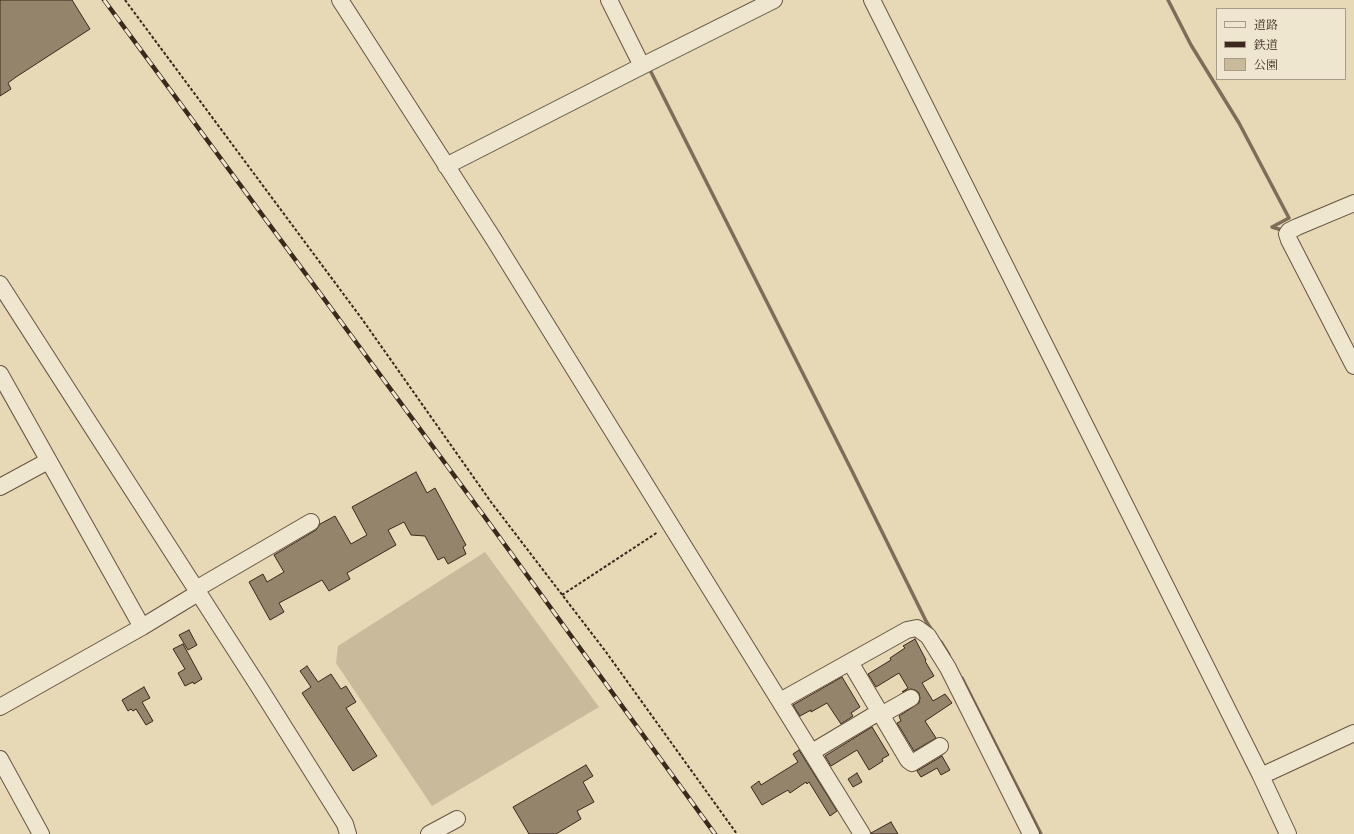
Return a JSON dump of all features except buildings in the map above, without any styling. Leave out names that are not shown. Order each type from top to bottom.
[{"type":"street","points":[[340,0],[493,238],[862,834]]},
{"type":"street","points":[[609,0],[642,66]]},
{"type":"street","points":[[446,166],[774,0]]},
{"type":"street","points":[[872,0],[1261,776],[1288,834]]},
{"type":"street","points":[[1354,203],[1297,227],[1289,231],[1287,234],[1354,366]]},
{"type":"street","points":[[0,284],[259,687],[345,824],[348,834]]},
{"type":"street","points":[[0,374],[142,627]]},
{"type":"street","points":[[0,487],[48,461]]},
{"type":"street","points":[[0,707],[142,627],[197,591],[311,522]]},
{"type":"street","points":[[780,700],[907,630],[917,628],[928,636],[948,668],[1031,834]]},
{"type":"street","points":[[850,662],[908,760],[912,763],[940,746]]},
{"type":"street","points":[[812,752],[911,698]]},
{"type":"street","points":[[1261,776],[1354,733]]},
{"type":"street","points":[[0,759],[41,834]]},
{"type":"street","points":[[429,834],[457,819]]},
{"type":"path","points":[[125,0],[362,319],[491,502],[606,652],[737,834]]},
{"type":"path","points":[[562,595],[670,524]]},
{"type":"green space","points":[[485,552],[599,707],[432,806],[336,663],[338,646]]},
{"type":"waterway","points":[[1168,0],[1191,45],[1239,123],[1289,218],[1272,227],[1285,231]]},
{"type":"waterway","points":[[649,68],[926,621],[933,632]]},
{"type":"waterway","points":[[941,642],[949,655]]},
{"type":"waterway","points":[[962,678],[1041,834]]},
{"type":"railway","points":[[104,0],[484,516],[715,834]]}]
